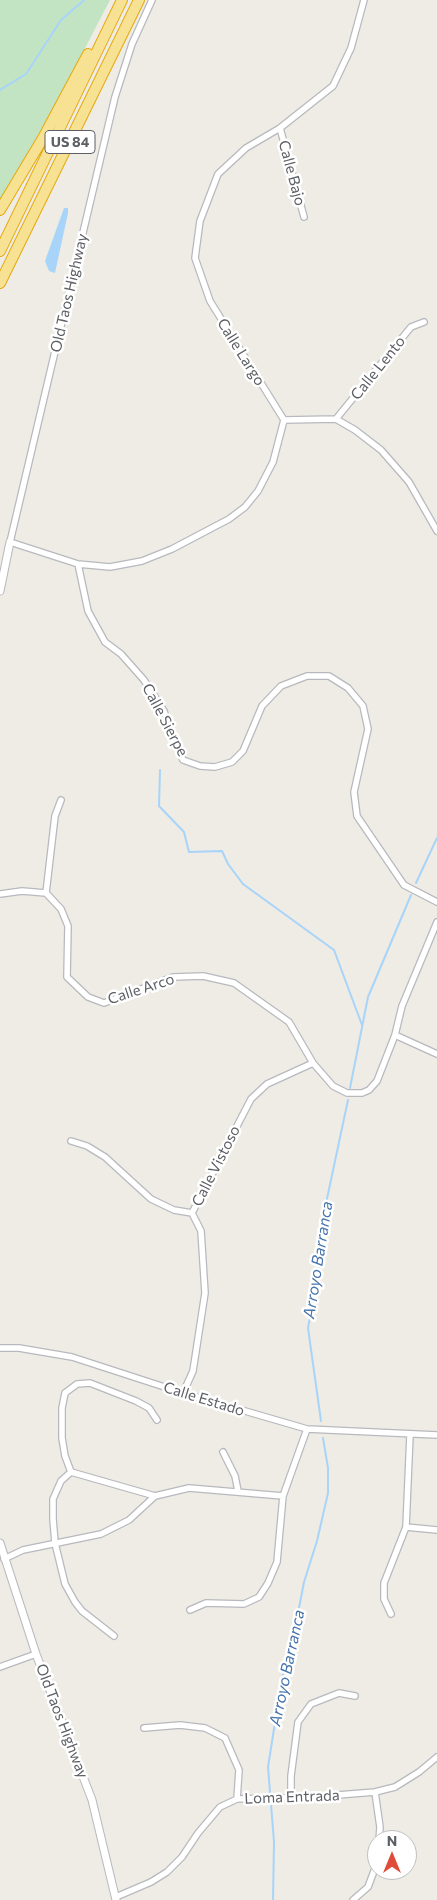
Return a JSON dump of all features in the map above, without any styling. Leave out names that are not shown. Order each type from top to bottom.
[{"type":"highway","points":[[0,210],[43,138],[96,38],[122,0]]},
{"type":"highway","name":"US 84","points":[[0,251],[122,0]]},
{"type":"highway","name":"US 84","points":[[0,283],[139,0]]},
{"type":"street","name":"Old Taos Highway","points":[[0,590],[115,97],[132,44],[152,0]]},
{"type":"street","name":"Calle Largo","points":[[284,420],[210,301],[195,258],[200,221],[218,174],[246,148],[280,128],[333,86],[351,48],[364,0]]},
{"type":"street","name":"Calle Bajo","points":[[280,128],[304,217]]},
{"type":"street","name":"Calle Lento","points":[[336,419],[412,327],[424,322]]},
{"type":"street","points":[[10,542],[78,564],[110,567],[142,561],[188,542],[229,519],[245,507],[258,491],[273,462],[284,420],[336,419],[355,430],[386,456],[409,482],[437,531]]},
{"type":"street","name":"Calle Sierpe","points":[[78,564],[88,611],[105,642],[121,654],[144,680],[164,711],[172,735],[184,760],[200,766],[215,767],[232,762],[243,751],[262,706],[281,686],[307,676],[329,676],[348,688],[363,706],[368,729],[354,792],[357,816],[404,885],[437,902]]},
{"type":"street","points":[[0,894],[22,891],[46,893],[55,816],[61,800]]},
{"type":"street","name":"Calle Arco","points":[[46,893],[61,909],[68,926],[67,977],[88,998],[104,1003],[174,977],[203,976],[234,983],[289,1022],[313,1063],[333,1086],[347,1093],[362,1093],[369,1090],[377,1082],[395,1035],[402,1006],[437,922]]},
{"type":"street","points":[[395,1035],[437,1054]]},
{"type":"street","name":"Calle Vistoso","points":[[183,1393],[193,1371],[205,1293],[201,1231],[192,1212],[250,1099],[267,1084],[313,1063]]},
{"type":"street","points":[[71,1141],[87,1146],[105,1158],[151,1199],[174,1210],[192,1212]]},
{"type":"street","name":"Calle Estado","points":[[0,1348],[19,1348],[72,1357],[183,1393],[307,1429],[437,1435]]},
{"type":"street","points":[[71,1472],[64,1456],[62,1408],[65,1393],[77,1384],[90,1383],[136,1401],[149,1408],[157,1420]]},
{"type":"street","points":[[190,1610],[206,1603],[244,1604],[258,1597],[268,1583],[278,1562],[283,1496],[307,1429]]},
{"type":"street","points":[[391,1614],[384,1599],[384,1583],[406,1527],[410,1435]]},
{"type":"street","points":[[223,1452],[235,1476],[238,1491]]},
{"type":"street","points":[[71,1472],[154,1496],[189,1488],[283,1496]]},
{"type":"street","points":[[71,1472],[61,1481],[53,1498],[52,1519],[55,1543],[65,1584],[82,1610],[114,1636]]},
{"type":"street","points":[[4,1558],[23,1550],[101,1534],[129,1520],[154,1496]]},
{"type":"street","points":[[406,1527],[437,1530]]},
{"type":"street","name":"Old Taos Highway","points":[[0,1543],[36,1654],[92,1800],[116,1898]]},
{"type":"street","points":[[0,1667],[36,1654]]},
{"type":"street","points":[[291,1798],[291,1776],[298,1722],[311,1704],[340,1693],[355,1696]]},
{"type":"street","points":[[144,1728],[189,1726],[205,1728],[225,1738],[239,1770],[237,1799]]},
{"type":"street","name":"Loma Entrada","points":[[116,1898],[151,1882],[167,1872],[182,1857],[198,1833],[220,1807],[237,1799],[291,1798],[375,1792],[395,1786],[419,1772],[437,1757]]},
{"type":"street","points":[[375,1792],[380,1830]]},
{"type":"street","points":[[353,1900],[368,1887],[371,1880]]},
{"type":"green space","points":[[0,0],[110,0],[58,100],[0,201]]},
{"type":"water","points":[[64,208],[68,208],[68,213],[55,273],[49,271],[45,261]]},
{"type":"waterway","points":[[0,90],[26,74],[61,20],[84,0]]},
{"type":"waterway","points":[[160,770],[159,806],[184,832],[189,852],[222,851],[228,864],[243,884],[334,950],[362,1025]]},
{"type":"waterway","name":"Arroyo Barranca","points":[[416,883],[437,838]]},
{"type":"waterway","name":"Arroyo Barranca","points":[[350,1088],[368,997],[411,895]]},
{"type":"waterway","name":"Arroyo Barranca","points":[[321,1421],[308,1328],[319,1270],[325,1208],[348,1100]]},
{"type":"waterway","name":"Arroyo Barranca","points":[[273,1900],[274,1842],[268,1767],[282,1678],[294,1634],[304,1582],[317,1541],[328,1493],[328,1468],[323,1438]]}]
